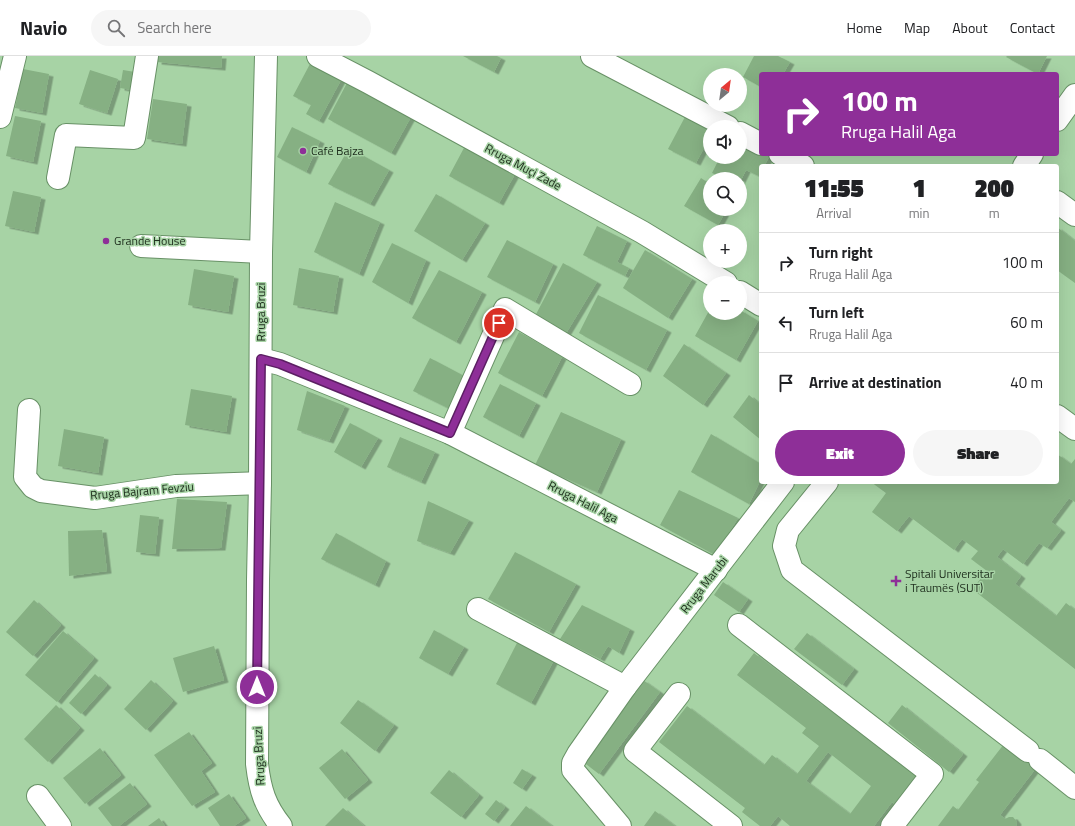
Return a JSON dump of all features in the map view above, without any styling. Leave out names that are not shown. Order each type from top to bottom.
[{"type":"street","points":[[0,117],[15,56]]},
{"type":"street","points":[[58,178],[66,135],[134,138],[147,56]]},
{"type":"street","name":"Rruga Bruzi","points":[[266,56],[261,252],[257,764],[259,783],[265,801],[281,826]]},
{"type":"street","name":"Rruga Muçi Zade","points":[[318,56],[642,232],[714,276]]},
{"type":"street","points":[[592,56],[715,120]]},
{"type":"street","points":[[1059,117],[1075,95]]},
{"type":"street","points":[[747,137],[759,143]]},
{"type":"street","points":[[784,156],[799,164]]},
{"type":"street","points":[[1059,203],[1075,214]]},
{"type":"street","points":[[141,246],[261,252]]},
{"type":"street","points":[[747,296],[759,304]]},
{"type":"street","points":[[450,433],[505,309],[630,384]]},
{"type":"street","name":"Rruga Halil Aga","points":[[261,359],[280,364],[450,433],[716,570]]},
{"type":"street","name":"Rruga Bajram Fevziu","points":[[29,410],[25,477],[33,487],[41,491],[95,498],[176,486],[260,483]]},
{"type":"street","points":[[1059,417],[1075,429]]},
{"type":"street","name":"Rruga Marubi","points":[[620,826],[573,770],[573,764],[578,754],[625,688],[781,484]]},
{"type":"street","points":[[825,484],[788,530],[784,546],[792,570],[1075,788]]},
{"type":"street","points":[[478,609],[625,688]]},
{"type":"street","points":[[739,625],[932,774],[892,826]]},
{"type":"street","points":[[679,694],[635,752],[732,826]]},
{"type":"street","points":[[38,796],[60,826]]},
{"type":"building","points":[[158,56],[222,56],[221,68],[157,62]]},
{"type":"building","points":[[463,56],[497,56],[501,58],[494,72]]},
{"type":"building","points":[[754,56],[778,56],[790,62],[784,72],[759,72],[759,86],[747,79],[747,69]]},
{"type":"building","points":[[1047,56],[1039,72],[1034,72],[1006,57]]},
{"type":"building","points":[[311,62],[342,78],[319,121],[306,114],[311,105],[293,96]]},
{"type":"building","points":[[23,69],[49,74],[42,113],[15,108]]},
{"type":"building","points":[[90,70],[118,79],[107,113],[79,104]]},
{"type":"building","points":[[123,70],[141,73],[138,91],[120,88]]},
{"type":"building","points":[[348,81],[412,115],[391,153],[328,119]]},
{"type":"building","points":[[153,99],[187,104],[182,144],[147,139]]},
{"type":"building","points":[[686,115],[703,124],[703,150],[696,163],[668,149]]},
{"type":"building","points":[[15,116],[41,121],[33,162],[6,156]]},
{"type":"building","points":[[292,127],[320,141],[306,172],[277,157]]},
{"type":"building","points":[[747,145],[759,153],[759,156],[769,156],[765,164],[759,164],[759,176],[746,170],[745,172],[712,172],[716,164],[747,164]]},
{"type":"building","points":[[465,146],[515,174],[499,203],[449,176]]},
{"type":"building","points":[[349,148],[389,170],[370,204],[328,184]]},
{"type":"building","points":[[701,178],[703,179],[703,216],[723,216],[719,224],[716,224],[684,206]]},
{"type":"building","points":[[13,191],[41,197],[34,232],[5,226]]},
{"type":"building","points":[[436,194],[485,223],[462,260],[414,231]]},
{"type":"building","points":[[335,202],[380,222],[359,274],[314,252]]},
{"type":"building","points":[[597,226],[627,241],[617,262],[629,268],[625,276],[583,255]]},
{"type":"building","points":[[1059,229],[1075,241],[1075,283],[1059,271]]},
{"type":"building","points":[[507,240],[553,264],[535,302],[487,277]]},
{"type":"building","points":[[392,243],[426,260],[408,303],[372,282]]},
{"type":"building","points":[[645,250],[692,279],[668,318],[623,288]]},
{"type":"building","points":[[563,263],[597,282],[565,335],[534,318]]},
{"type":"building","points":[[299,268],[339,276],[333,312],[293,305]]},
{"type":"building","points":[[194,269],[234,276],[228,312],[188,305]]},
{"type":"building","points":[[439,270],[482,292],[456,342],[412,318]]},
{"type":"building","points":[[598,295],[667,330],[646,370],[579,333]]},
{"type":"building","points":[[747,314],[758,321],[736,360],[695,336],[704,320],[747,320]]},
{"type":"building","points":[[519,332],[562,357],[542,396],[498,373]]},
{"type":"building","points":[[684,344],[726,373],[703,405],[663,376]]},
{"type":"building","points":[[430,358],[466,377],[450,409],[413,391]]},
{"type":"building","points":[[500,384],[536,403],[519,436],[483,417]]},
{"type":"building","points":[[191,389],[232,396],[226,432],[185,425]]},
{"type":"building","points":[[307,391],[345,406],[329,441],[297,430]]},
{"type":"building","points":[[749,395],[759,403],[759,438],[733,417]]},
{"type":"building","points":[[561,412],[621,439],[597,492],[535,465]]},
{"type":"building","points":[[350,423],[378,438],[361,467],[334,452]]},
{"type":"building","points":[[64,429],[104,437],[98,473],[58,466]]},
{"type":"building","points":[[711,434],[759,463],[759,483],[749,504],[691,472]]},
{"type":"building","points":[[400,437],[435,452],[421,482],[387,467]]},
{"type":"building","points":[[1059,455],[1071,464],[1075,459],[1075,502],[1069,498],[1051,522],[1061,530],[1047,548],[1039,543],[1023,564],[1003,549],[997,557],[1021,576],[1015,584],[1056,616],[1066,603],[1075,610],[1075,669],[972,589],[987,571],[971,559],[978,551],[962,539],[954,550],[909,516],[897,531],[872,512],[886,493],[874,484],[1059,484]]},
{"type":"building","points":[[679,490],[738,518],[715,555],[660,525]]},
{"type":"building","points":[[177,499],[227,502],[221,548],[172,549]]},
{"type":"building","points":[[428,501],[469,520],[450,553],[417,541]]},
{"type":"building","points":[[140,515],[159,517],[155,554],[136,552]]},
{"type":"building","points":[[102,530],[107,571],[69,576],[68,531]]},
{"type":"building","points":[[336,533],[386,561],[375,585],[321,559]]},
{"type":"building","points":[[515,552],[576,584],[549,632],[488,599]]},
{"type":"building","points":[[723,582],[748,599],[739,612],[714,595]]},
{"type":"building","points":[[34,600],[61,625],[33,656],[6,632]]},
{"type":"building","points":[[582,605],[630,629],[619,653],[608,646],[600,659],[560,639]]},
{"type":"building","points":[[434,630],[464,647],[448,674],[419,658]]},
{"type":"building","points":[[63,631],[94,658],[57,702],[25,675]]},
{"type":"building","points":[[807,633],[854,669],[842,685],[794,649]]},
{"type":"building","points":[[518,641],[554,660],[531,703],[496,684]]},
{"type":"building","points":[[214,646],[224,680],[183,692],[173,658]]},
{"type":"building","points":[[754,653],[823,706],[826,702],[921,775],[898,806],[892,802],[874,826],[790,826],[778,816],[770,826],[760,826],[742,812],[745,808],[659,742],[687,706],[764,765],[772,755],[797,774],[819,746],[802,733],[806,728],[737,675]],"holes":[[[828,752],[871,786],[850,814],[806,781]]]},
{"type":"building","points":[[95,674],[107,685],[81,714],[69,703]]},
{"type":"building","points":[[151,680],[173,701],[146,730],[124,709]]},
{"type":"building","points":[[643,680],[660,692],[599,774],[582,761]]},
{"type":"building","points":[[358,700],[394,725],[375,751],[340,723]]},
{"type":"building","points":[[56,705],[80,728],[48,762],[24,739]]},
{"type":"building","points":[[902,705],[963,754],[949,772],[888,723]]},
{"type":"building","points":[[189,732],[212,763],[201,771],[215,792],[192,806],[154,755]]},
{"type":"building","points":[[1004,744],[1036,768],[1000,815],[1005,819],[1013,817],[1017,822],[1016,826],[938,826],[953,806],[958,810],[979,782],[976,780]]},
{"type":"building","points":[[100,748],[121,775],[85,804],[63,778]]},
{"type":"building","points":[[342,749],[368,780],[345,799],[319,768]]},
{"type":"building","points":[[522,769],[532,775],[522,789],[513,783]]},
{"type":"building","points":[[449,770],[479,795],[461,817],[430,793]]},
{"type":"building","points":[[130,783],[147,804],[119,826],[112,826],[98,808]]},
{"type":"building","points":[[229,794],[246,818],[234,826],[220,826],[208,808]]},
{"type":"building","points":[[496,800],[505,807],[494,821],[485,814]]},
{"type":"building","points":[[526,806],[552,826],[510,826]]},
{"type":"building","points":[[343,808],[364,826],[325,826]]},
{"type":"building","points":[[655,811],[675,826],[644,826]]},
{"type":"building","points":[[159,818],[165,826],[148,826]]},
{"type":"place","name":"Café Bajza","points":[[303,151]]},
{"type":"place","name":"Grande House","points":[[106,241]]},
{"type":"place","name":"Spitali Universitar i Traumës (SUT)","points":[[896,581]]},
{"type":"route","points":[[257,687],[261,359],[280,364],[450,433],[499,323]]}]
